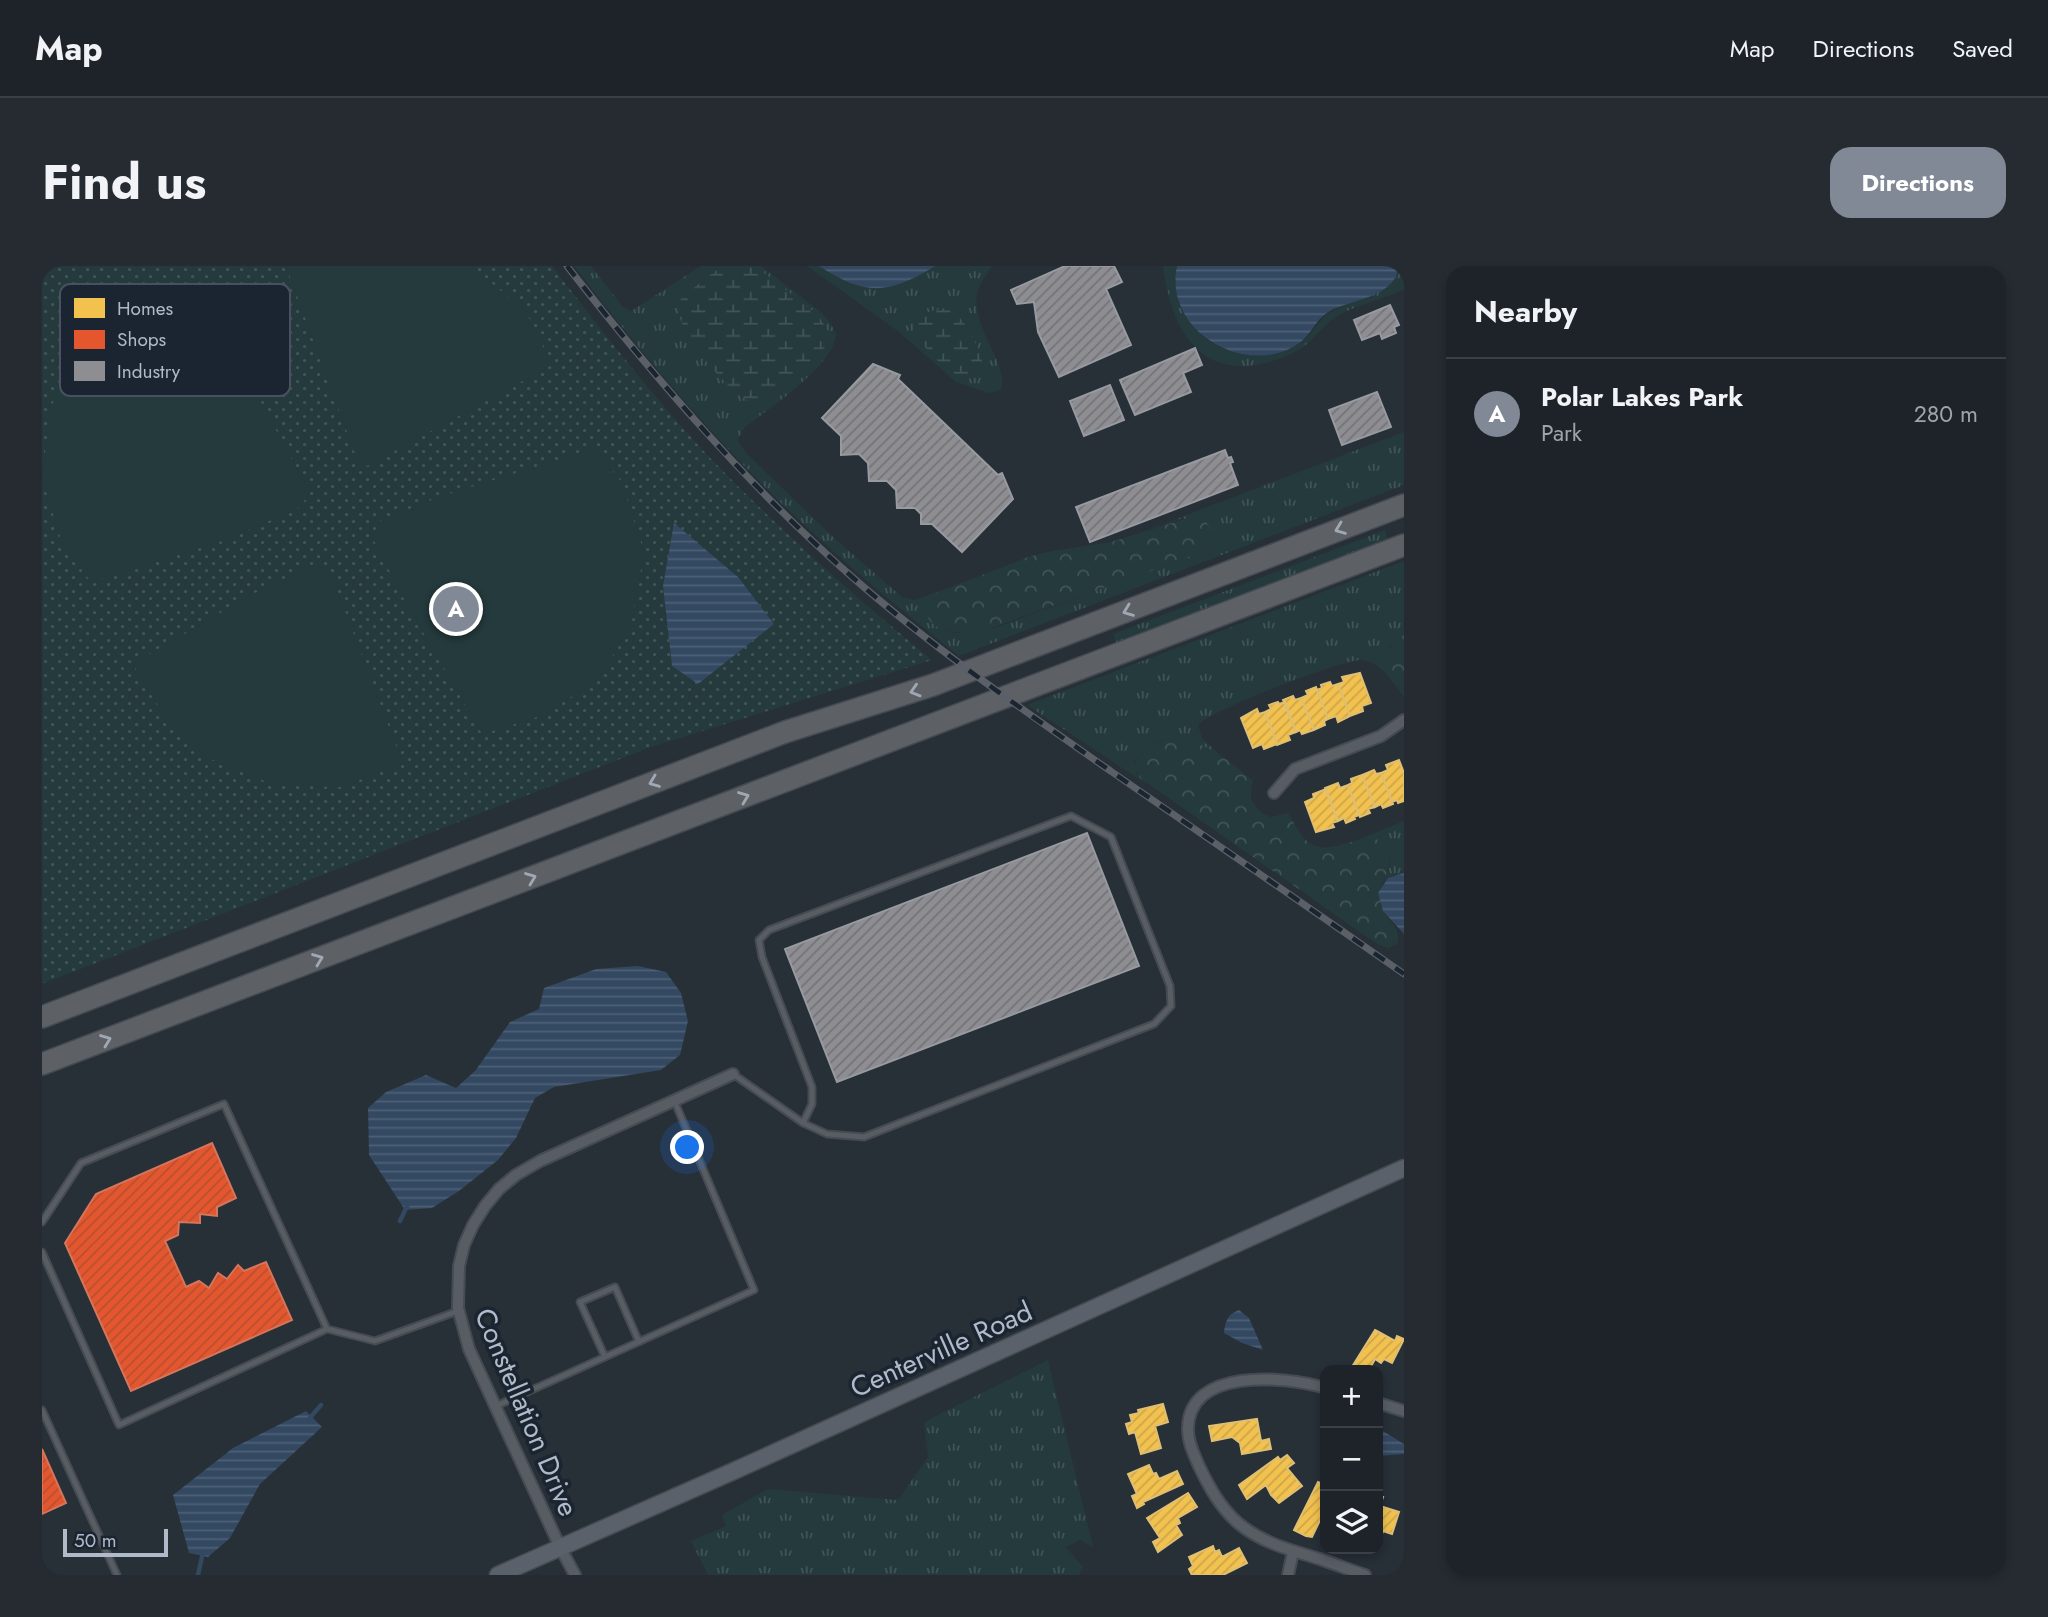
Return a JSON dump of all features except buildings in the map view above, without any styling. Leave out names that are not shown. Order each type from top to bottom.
[{"type":"highway","points":[[42,1017],[785,732],[933,685],[1404,505]]},
{"type":"highway","points":[[42,1064],[1404,545]]},
{"type":"main road","name":"Centerville Road","points":[[498,1575],[1404,1168]]},
{"type":"street","points":[[1273,793],[1299,767],[1381,736],[1404,720]]},
{"type":"street","name":"Constellation Drive","points":[[575,1575],[469,1349],[458,1311],[457,1286],[464,1245],[473,1224],[499,1189],[516,1175],[540,1161],[733,1074]]},
{"type":"street","points":[[1320,1387],[1266,1379],[1225,1383],[1197,1401],[1190,1414],[1190,1445],[1207,1485],[1238,1523],[1260,1539],[1365,1575]]},
{"type":"street","points":[[1383,1405],[1404,1411]]},
{"type":"street","points":[[1288,1575],[1293,1552]]},
{"type":"lane","points":[[733,1074],[803,1123],[827,1134],[864,1137],[1154,1024],[1171,1006],[1170,986],[1111,837],[1071,816],[769,930],[759,940],[762,957],[812,1087],[812,1104],[803,1123]]},
{"type":"lane","points":[[496,1406],[754,1290],[674,1101]]},
{"type":"lane","points":[[42,1222],[80,1163],[224,1104],[327,1329]]},
{"type":"lane","points":[[42,1252],[119,1425],[327,1329],[375,1341],[458,1311]]},
{"type":"lane","points":[[605,1357],[580,1302],[615,1287],[639,1342]]},
{"type":"lane","points":[[42,1410],[117,1575]]},
{"type":"green space","points":[[42,266],[552,266],[649,389],[711,459],[818,562],[932,660],[651,747],[42,984]]},
{"type":"green space","points":[[286,266],[473,268],[525,310],[552,365],[367,466],[357,459]]},
{"type":"green space","points":[[574,266],[591,266],[623,307],[631,311],[701,266],[761,266],[822,313],[836,334],[824,360],[783,399],[743,429],[738,440],[746,453],[832,536],[902,597],[915,600],[940,591],[926,602],[926,613],[934,623],[951,632],[966,633],[997,627],[1192,555],[1209,543],[1212,536],[1183,518],[1134,535],[1404,432],[1404,485],[959,656],[848,564],[748,470],[629,336]]},
{"type":"green space","points":[[722,266],[755,266],[818,315],[830,334],[829,343],[819,354],[760,401],[747,400],[726,383],[693,342],[679,315],[678,305],[683,296]]},
{"type":"green space","points":[[807,266],[992,266],[978,290],[976,303],[983,330],[1000,368],[1001,390],[989,393],[956,382],[899,332]]},
{"type":"green space","points":[[1163,266],[1177,266],[1175,282],[1178,301],[1183,312],[1206,339],[1221,348],[1255,356],[1276,354],[1296,346],[1326,314],[1385,288],[1398,271],[1398,266],[1404,266],[1404,289],[1339,315],[1306,345],[1293,353],[1265,363],[1240,366],[1219,363],[1202,353],[1187,338],[1176,318],[1168,294]]},
{"type":"green space","points":[[948,308],[960,319],[977,346],[984,372],[975,378],[956,375],[946,368],[915,334],[913,326],[919,318]]},
{"type":"green space","points":[[60,392],[60,396],[258,396],[310,493],[299,508],[222,541],[91,582],[62,543],[42,478],[51,406]]},
{"type":"green space","points":[[593,449],[621,481],[644,552],[631,626],[599,678],[544,715],[482,734],[406,603],[372,537],[380,521],[436,498]]},
{"type":"green space","points":[[1191,517],[1202,519],[1210,527],[1212,534],[1206,547],[1192,556],[980,632],[943,630],[929,620],[926,602],[933,594],[1028,557],[1111,542]]},
{"type":"green space","points":[[1385,530],[1388,540],[1117,644],[1113,634]]},
{"type":"green space","points":[[1404,561],[1404,635],[1389,646],[1390,673],[1398,689],[1378,667],[1362,660],[1330,667],[1277,687],[1225,709],[1198,725],[1202,738],[1223,758],[1198,744],[1181,739],[1173,738],[1154,743],[1142,752],[1134,763],[1137,775],[1148,785],[1027,705]]},
{"type":"green space","points":[[316,563],[331,574],[403,764],[340,787],[274,785],[208,758],[159,707],[133,664],[251,595]]},
{"type":"green space","points":[[1404,635],[1404,697],[1389,672],[1387,656],[1389,648]]},
{"type":"green space","points":[[1175,737],[1207,748],[1236,767],[1253,781],[1253,803],[1260,811],[1271,817],[1288,813],[1304,838],[1316,846],[1326,848],[1366,839],[1384,843],[1390,858],[1380,900],[1397,932],[1397,944],[1388,948],[1377,944],[1140,778],[1134,767],[1144,750],[1162,740]]},
{"type":"green space","points":[[1404,821],[1404,873],[1388,878],[1383,883],[1390,863],[1384,843],[1350,843]]},
{"type":"green space","points":[[1048,1360],[1093,1547],[1080,1540],[1066,1547],[1083,1567],[1079,1575],[708,1575],[691,1541],[726,1526],[722,1515],[768,1489],[898,1500],[928,1457],[924,1422]]},
{"type":"water","points":[[819,266],[935,266],[904,282],[877,288],[850,283]]},
{"type":"water","points":[[1177,266],[1398,266],[1396,276],[1382,291],[1330,311],[1296,346],[1267,355],[1246,355],[1225,349],[1207,339],[1192,325],[1181,308],[1176,288]]},
{"type":"water","points":[[674,523],[738,577],[774,624],[698,684],[672,666],[663,586]]},
{"type":"water","points":[[1404,873],[1404,934],[1383,911],[1378,893],[1388,878]]},
{"type":"water","points":[[638,966],[666,972],[681,993],[688,1021],[680,1055],[661,1070],[554,1087],[535,1098],[516,1138],[498,1160],[459,1191],[432,1208],[405,1210],[369,1155],[368,1108],[386,1092],[426,1075],[456,1088],[475,1071],[510,1022],[539,1009],[544,988],[596,969]]},
{"type":"water","points":[[1239,1310],[1249,1318],[1263,1350],[1224,1333],[1228,1318]]},
{"type":"water","points":[[306,1411],[322,1427],[260,1484],[230,1538],[208,1557],[189,1553],[173,1495],[233,1448]]},
{"type":"water","points":[[1383,1431],[1404,1444],[1404,1454],[1383,1456]]},
{"type":"waterway","points":[[400,1221],[408,1204]]},
{"type":"waterway","points":[[308,1420],[321,1405]]},
{"type":"waterway","points":[[198,1575],[203,1552]]},
{"type":"railway","points":[[567,266],[633,348],[737,466],[812,541],[882,603],[1012,702],[1404,974]]},
{"type":"place","name":"Polar Lakes Park","points":[[456,609]]}]
